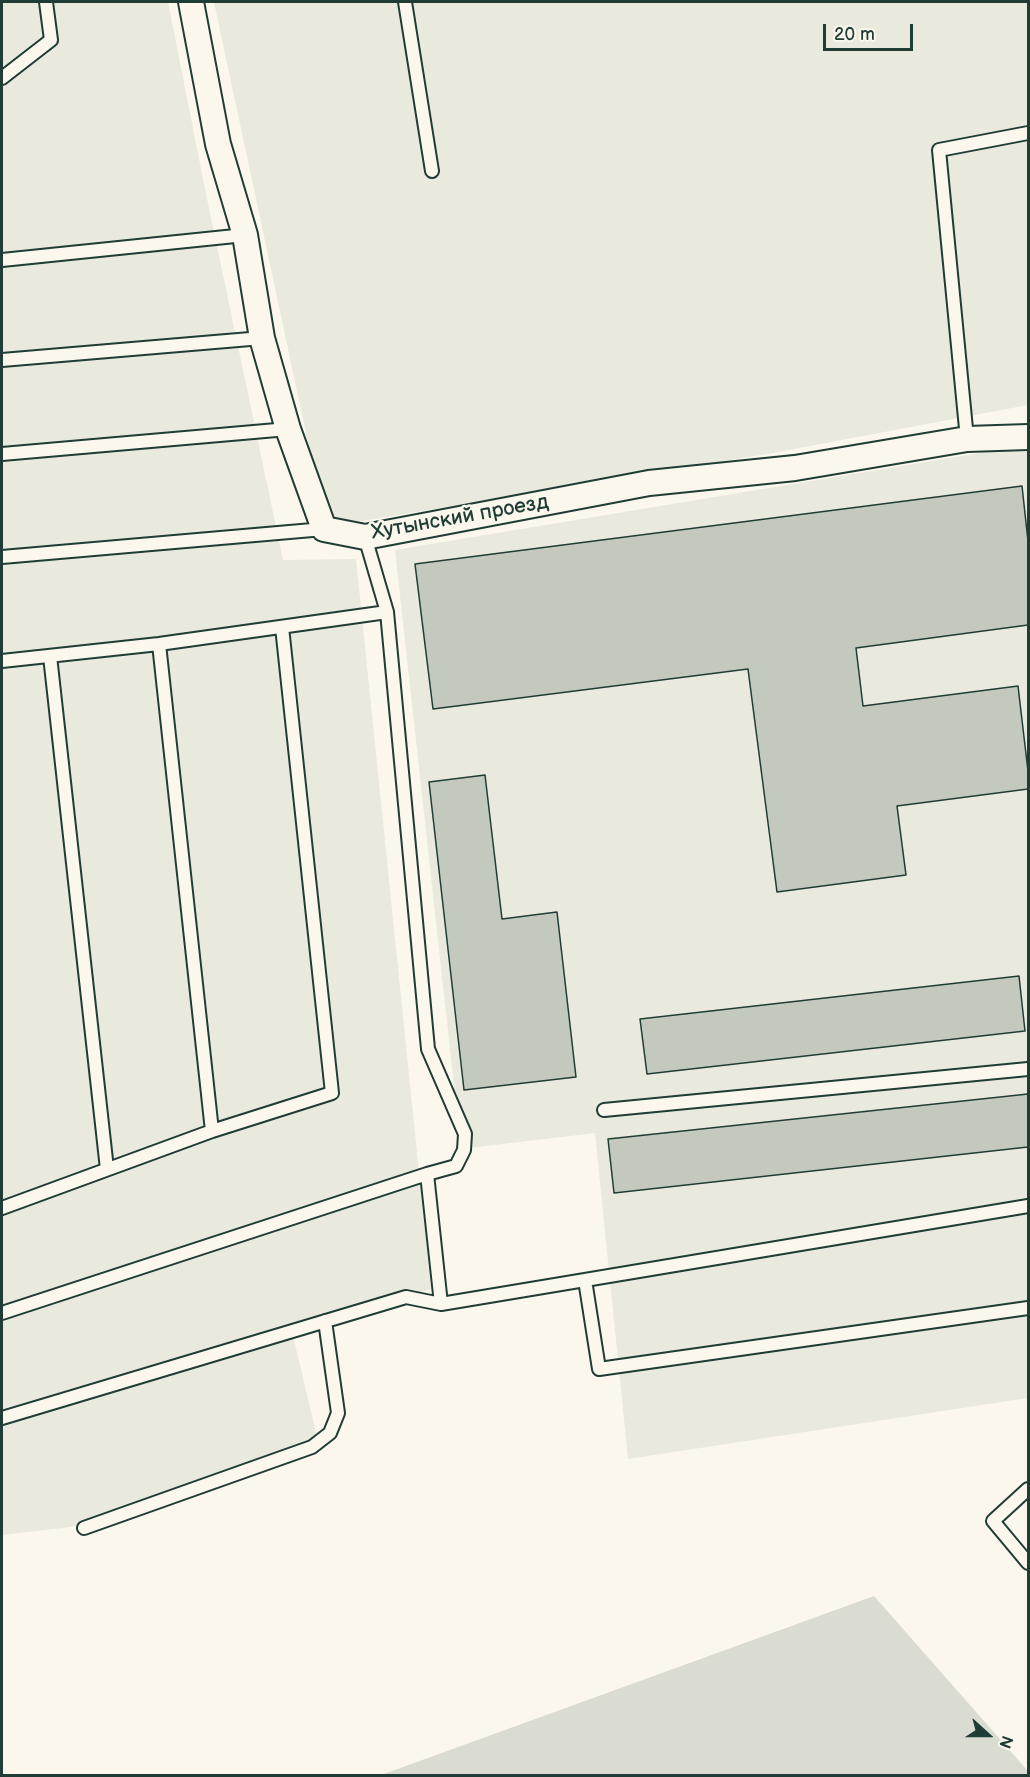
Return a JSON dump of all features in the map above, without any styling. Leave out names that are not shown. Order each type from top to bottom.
[{"type":"street","points":[[191,2],[218,144],[245,235],[262,338],[288,429],[324,529]]},
{"type":"street","name":"Хутынский проезд","points":[[324,529],[365,537],[649,483],[795,468],[968,439],[1029,437]]},
{"type":"lane","points":[[2,78],[51,40],[46,2]]},
{"type":"lane","points":[[405,2],[432,171]]},
{"type":"lane","points":[[968,439],[939,150],[1029,133]]},
{"type":"lane","points":[[2,260],[245,235]]},
{"type":"lane","points":[[2,360],[262,338]]},
{"type":"lane","points":[[2,454],[288,429]]},
{"type":"lane","points":[[2,557],[324,529]]},
{"type":"lane","points":[[2,1313],[456,1166],[464,1150],[465,1134],[428,1049],[387,612],[365,537]]},
{"type":"lane","points":[[2,661],[159,644],[387,612]]},
{"type":"lane","points":[[2,1208],[212,1131],[332,1093],[282,627]]},
{"type":"lane","points":[[159,644],[212,1131]]},
{"type":"lane","points":[[50,656],[107,1169]]},
{"type":"lane","points":[[604,1110],[1029,1069]]},
{"type":"lane","points":[[427,1174],[441,1304]]},
{"type":"lane","points":[[2,1418],[406,1297],[441,1304],[1029,1206]]},
{"type":"lane","points":[[585,1280],[599,1369],[1029,1308]]},
{"type":"lane","points":[[84,1528],[312,1447],[330,1433],[338,1413],[326,1321]]},
{"type":"lane","points":[[1029,1490],[993,1521],[1029,1563]]},
{"type":"shaded area","points":[[2,2],[168,2],[283,560],[356,559],[431,1289],[292,1332],[318,1440],[71,1527],[2,1535]]},
{"type":"shaded area","points":[[214,2],[1028,2],[1028,405],[767,454],[326,527]]},
{"type":"shaded area","points":[[1028,445],[1028,1398],[628,1459],[595,1133],[461,1149],[395,550]]},
{"type":"shaded area","points":[[874,1596],[1028,1771],[1028,1775],[381,1775]]},
{"type":"building","points":[[1022,486],[1028,541],[1028,625],[856,648],[863,706],[1018,686],[1028,789],[897,806],[906,875],[777,892],[748,669],[433,709],[415,564]]},
{"type":"building","points":[[485,775],[502,919],[557,912],[576,1077],[464,1090],[429,782]]},
{"type":"building","points":[[1019,976],[1025,1031],[647,1074],[640,1019]]},
{"type":"building","points":[[1028,1094],[1028,1147],[614,1193],[608,1139]]}]
